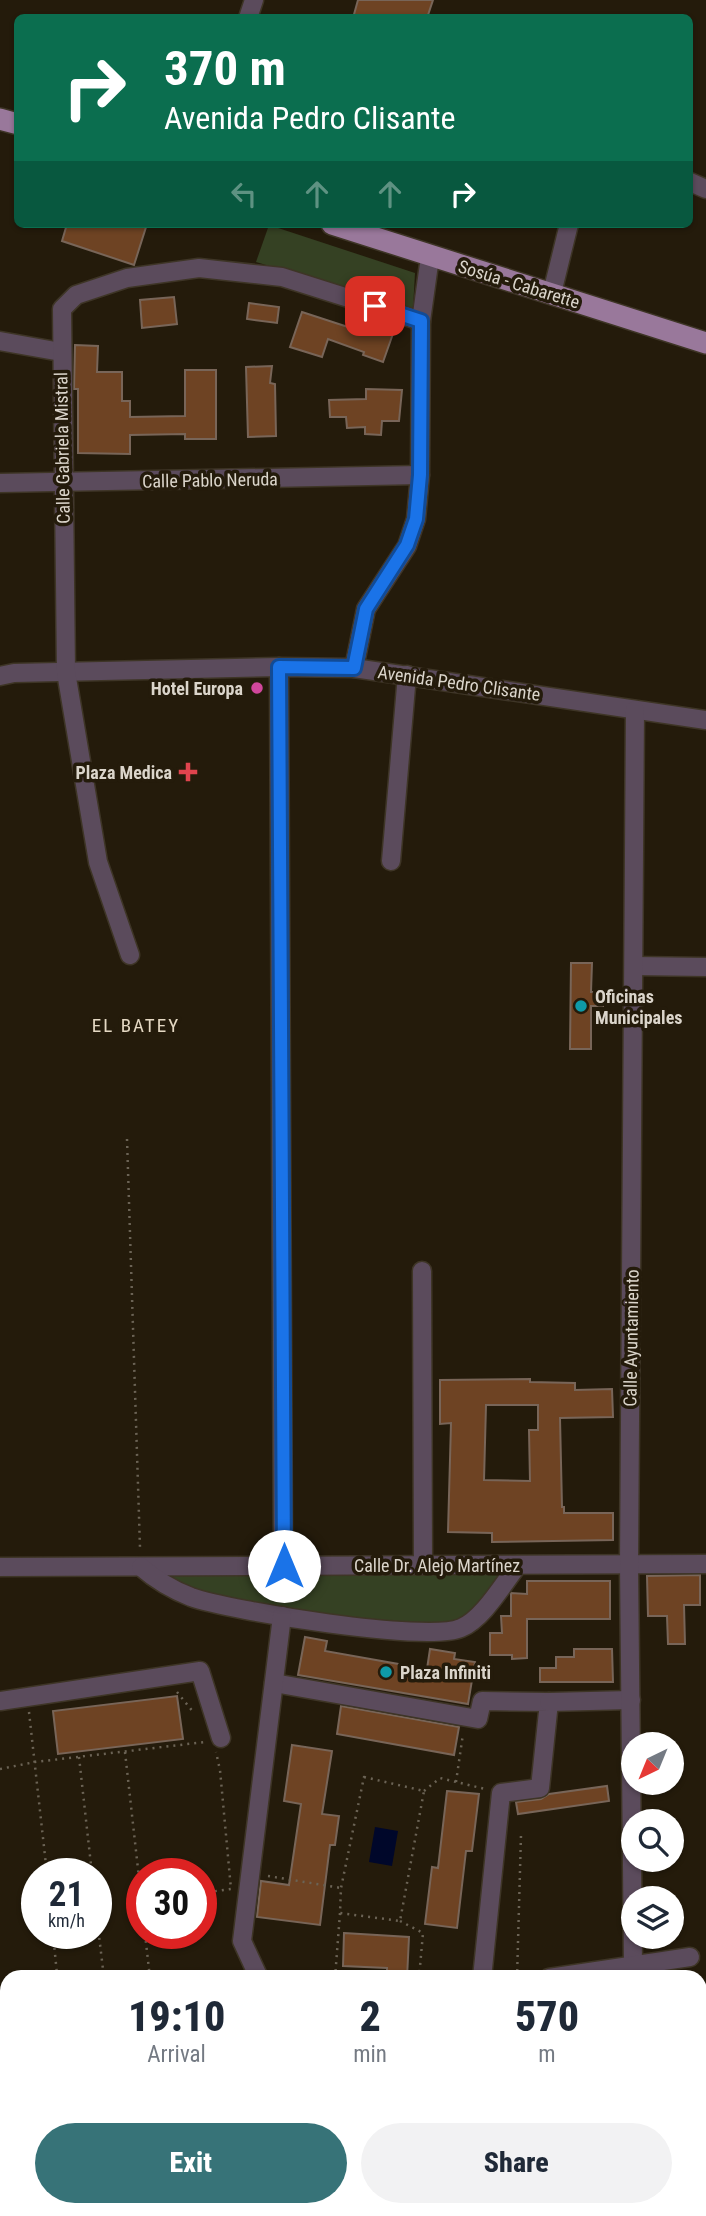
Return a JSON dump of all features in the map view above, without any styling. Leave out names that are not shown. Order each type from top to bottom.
[{"type":"main road","name":"Sosúa - Cabarette","points":[[344,228],[706,343]]},
{"type":"street","points":[[552,293],[568,228]]},
{"type":"street","points":[[354,668],[366,609],[412,533],[420,475],[421,321],[430,257]]},
{"type":"street","name":"Calle Gabriela Mistral","points":[[130,955],[98,862],[66,672],[62,309],[76,295],[127,278],[199,268],[282,277],[421,321]]},
{"type":"street","points":[[0,341],[61,352]]},
{"type":"street","name":"Calle Pablo Neruda","points":[[0,484],[420,475]]},
{"type":"street","points":[[279,667],[284,1566]]},
{"type":"street","name":"Avenida Pedro Clisante","points":[[0,676],[14,673],[279,667],[354,668],[706,720]]},
{"type":"street","points":[[391,861],[407,675]]},
{"type":"street","name":"Calle Ayuntamiento","points":[[633,1965],[629,1564],[635,710]]},
{"type":"street","points":[[635,966],[706,967]]},
{"type":"street","points":[[422,1270],[423,1565]]},
{"type":"street","name":"Calle Dr. Alejo Martínez","points":[[0,1567],[706,1564]]},
{"type":"street","points":[[141,1567],[171,1588],[193,1597],[282,1616],[421,1632],[458,1629],[470,1623],[518,1565]]},
{"type":"street","points":[[255,1970],[242,1941],[282,1616]]},
{"type":"street","points":[[0,1701],[200,1671],[217,1740]]},
{"type":"street","points":[[274,1683],[478,1719],[482,1702],[631,1700]]},
{"type":"street","points":[[483,1970],[501,1793],[540,1788],[548,1702]]},
{"type":"street","points":[[601,1970],[690,1957]]},
{"type":"path","points":[[127,1139],[141,1567]]},
{"type":"path","points":[[166,1693],[179,1691],[200,1721]]},
{"type":"path","points":[[29,1709],[45,1858]]},
{"type":"path","points":[[456,1782],[465,1717]]},
{"type":"path","points":[[0,1769],[34,1762],[217,1740],[231,1889],[217,1891]]},
{"type":"path","points":[[125,1751],[137,1858]]},
{"type":"path","points":[[79,1757],[90,1858]]},
{"type":"path","points":[[336,1970],[341,1888],[364,1777],[424,1791]]},
{"type":"path","points":[[400,1921],[424,1791],[440,1778],[501,1793]]},
{"type":"path","points":[[517,1970],[522,1835]]},
{"type":"path","points":[[251,1874],[341,1888]]},
{"type":"path","points":[[340,1913],[400,1921],[423,1933],[420,1970]]},
{"type":"path","points":[[54,1949],[57,1970]]},
{"type":"path","points":[[101,1949],[103,1970]]},
{"type":"path","points":[[147,1949],[149,1970]]},
{"type":"green space","points":[[268,228],[278,228],[415,273],[413,309],[256,262]]},
{"type":"green space","points":[[502,1569],[478,1605],[458,1623],[431,1626],[313,1614],[195,1595],[155,1575]]},
{"type":"water","points":[[375,1827],[398,1831],[392,1866],[369,1862]]},
{"type":"building","points":[[358,0],[433,0],[428,14],[354,14]]},
{"type":"building","points":[[66,228],[146,228],[134,265],[62,241]]},
{"type":"building","points":[[174,297],[177,324],[142,328],[140,300]]},
{"type":"building","points":[[249,303],[279,307],[277,323],[247,319]]},
{"type":"building","points":[[302,312],[351,328],[355,319],[373,325],[374,321],[395,328],[383,362],[328,339],[322,357],[290,347]]},
{"type":"building","points":[[75,345],[98,346],[97,372],[122,372],[122,401],[130,401],[130,417],[185,416],[185,370],[216,370],[216,439],[185,439],[185,434],[130,435],[130,454],[78,453],[78,389],[74,389]]},
{"type":"building","points":[[272,366],[270,383],[275,384],[276,436],[248,437],[246,367]]},
{"type":"building","points":[[366,389],[402,390],[399,421],[382,421],[381,435],[365,434],[365,427],[347,428],[346,417],[330,417],[329,400],[366,399]]},
{"type":"building","name":"Oficinas Municipales","points":[[571,963],[592,963],[591,992],[603,992],[603,1006],[591,1006],[591,1049],[570,1049]]},
{"type":"building","points":[[530,1379],[530,1382],[575,1383],[575,1390],[612,1389],[613,1417],[560,1418],[564,1513],[613,1513],[613,1540],[492,1542],[492,1533],[448,1532],[451,1423],[440,1424],[440,1380]],"holes":[[[486,1405],[538,1405],[538,1430],[529,1430],[530,1481],[484,1480]]]},
{"type":"building","points":[[700,1575],[700,1605],[684,1605],[685,1644],[668,1644],[667,1616],[648,1616],[647,1576]]},
{"type":"building","points":[[527,1581],[610,1581],[610,1619],[527,1619],[527,1658],[512,1659],[512,1655],[490,1655],[490,1633],[502,1633],[501,1616],[511,1616],[511,1593],[527,1594]]},
{"type":"building","name":"Plaza Infiniti","points":[[305,1637],[327,1641],[325,1651],[427,1669],[430,1649],[455,1653],[454,1659],[475,1662],[468,1704],[298,1675]]},
{"type":"building","points":[[574,1649],[612,1649],[613,1682],[540,1682],[540,1668],[556,1668],[556,1657],[574,1657]]},
{"type":"building","points":[[177,1696],[183,1739],[58,1754],[53,1711]]},
{"type":"building","points":[[341,1706],[459,1727],[454,1755],[337,1734]]},
{"type":"building","points":[[292,1745],[332,1751],[322,1814],[339,1816],[335,1845],[330,1845],[320,1925],[257,1917],[261,1881],[289,1885],[301,1804],[284,1801]]},
{"type":"building","points":[[607,1786],[609,1801],[518,1814],[516,1802],[541,1799],[549,1794]]},
{"type":"building","points":[[447,1791],[479,1794],[472,1851],[466,1851],[457,1928],[425,1924],[432,1867],[438,1868]]},
{"type":"building","points":[[344,1933],[409,1937],[407,1970],[343,1966]]},
{"type":"place","name":"Hotel Europa","points":[[257,688]]},
{"type":"place","name":"Plaza Medica","points":[[188,772]]},
{"type":"place","name":"Oficinas Municipales","points":[[581,1006]]},
{"type":"place","name":"Plaza Infiniti","points":[[386,1672]]},
{"type":"district","name":"EL BATEY","points":[[136,1025]]},
{"type":"route","points":[[284,1566],[279,667],[354,668],[366,609],[407,545],[416,519],[420,475],[421,321],[375,306]]}]
